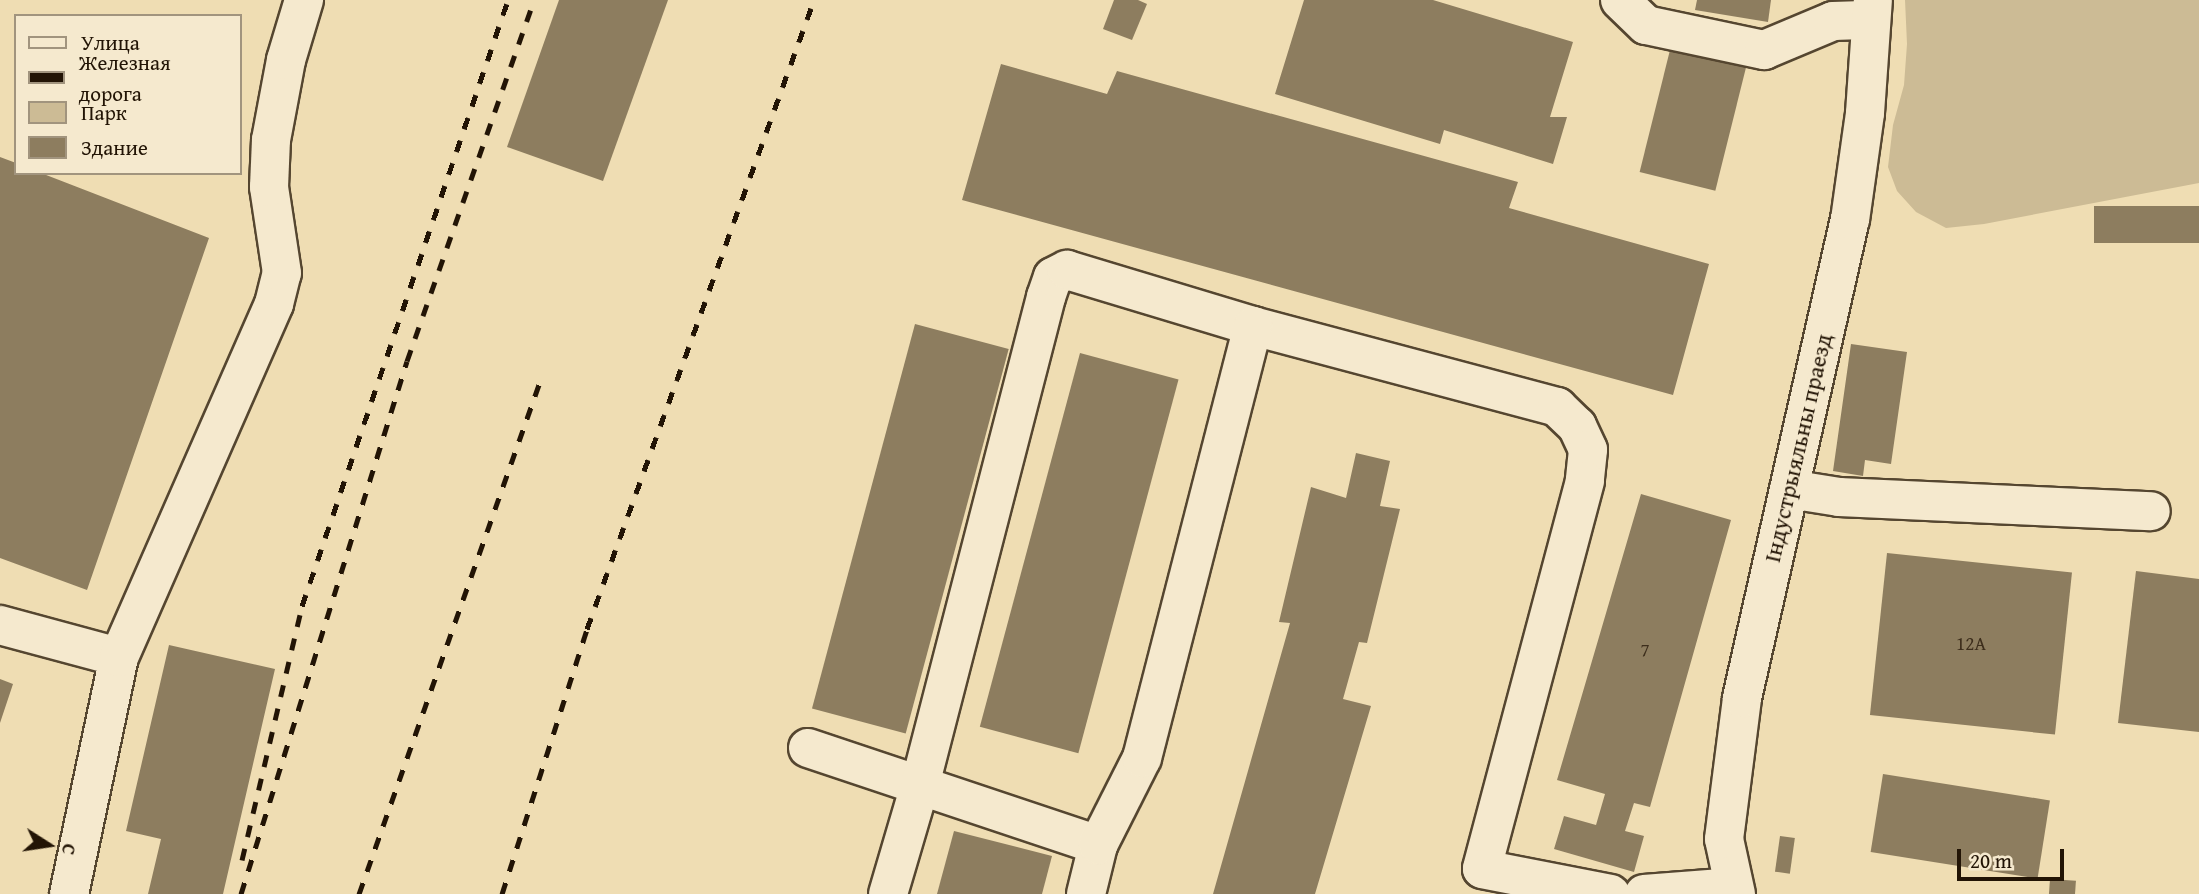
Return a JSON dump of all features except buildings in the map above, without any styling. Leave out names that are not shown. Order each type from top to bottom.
[{"type":"street","points":[[69,894],[119,657],[274,304],[282,273],[269,187],[271,140],[286,60],[304,0]]},
{"type":"street","points":[[1619,0],[1646,25],[1764,50],[1833,21],[1872,10]]},
{"type":"street","name":"Індустрыяльны праезд","points":[[1734,890],[1724,839],[1728,788],[1742,698],[1850,220],[1865,113],[1872,10]]},
{"type":"street","points":[[888,894],[920,785],[1053,277],[1067,270],[1254,326],[1557,407],[1577,426],[1588,450],[1585,481],[1478,881],[1611,894]]},
{"type":"street","points":[[1086,894],[1098,845],[1142,758],[1254,326]]},
{"type":"street","points":[[1789,489],[1839,497],[2151,511]]},
{"type":"street","points":[[0,625],[119,657]]},
{"type":"street","points":[[808,748],[1098,845]]},
{"type":"street","points":[[1644,894],[1734,890]]},
{"type":"green space","points":[[1905,0],[2199,0],[2199,183],[1984,224],[1946,228],[1916,212],[1897,191],[1888,167],[1893,125],[1904,85],[1907,44]]},
{"type":"railway","points":[[242,860],[302,606],[508,0]]},
{"type":"railway","points":[[241,894],[407,361],[534,0]]},
{"type":"railway","points":[[502,894],[587,629],[814,0]]},
{"type":"railway","points":[[359,894],[541,379]]}]
